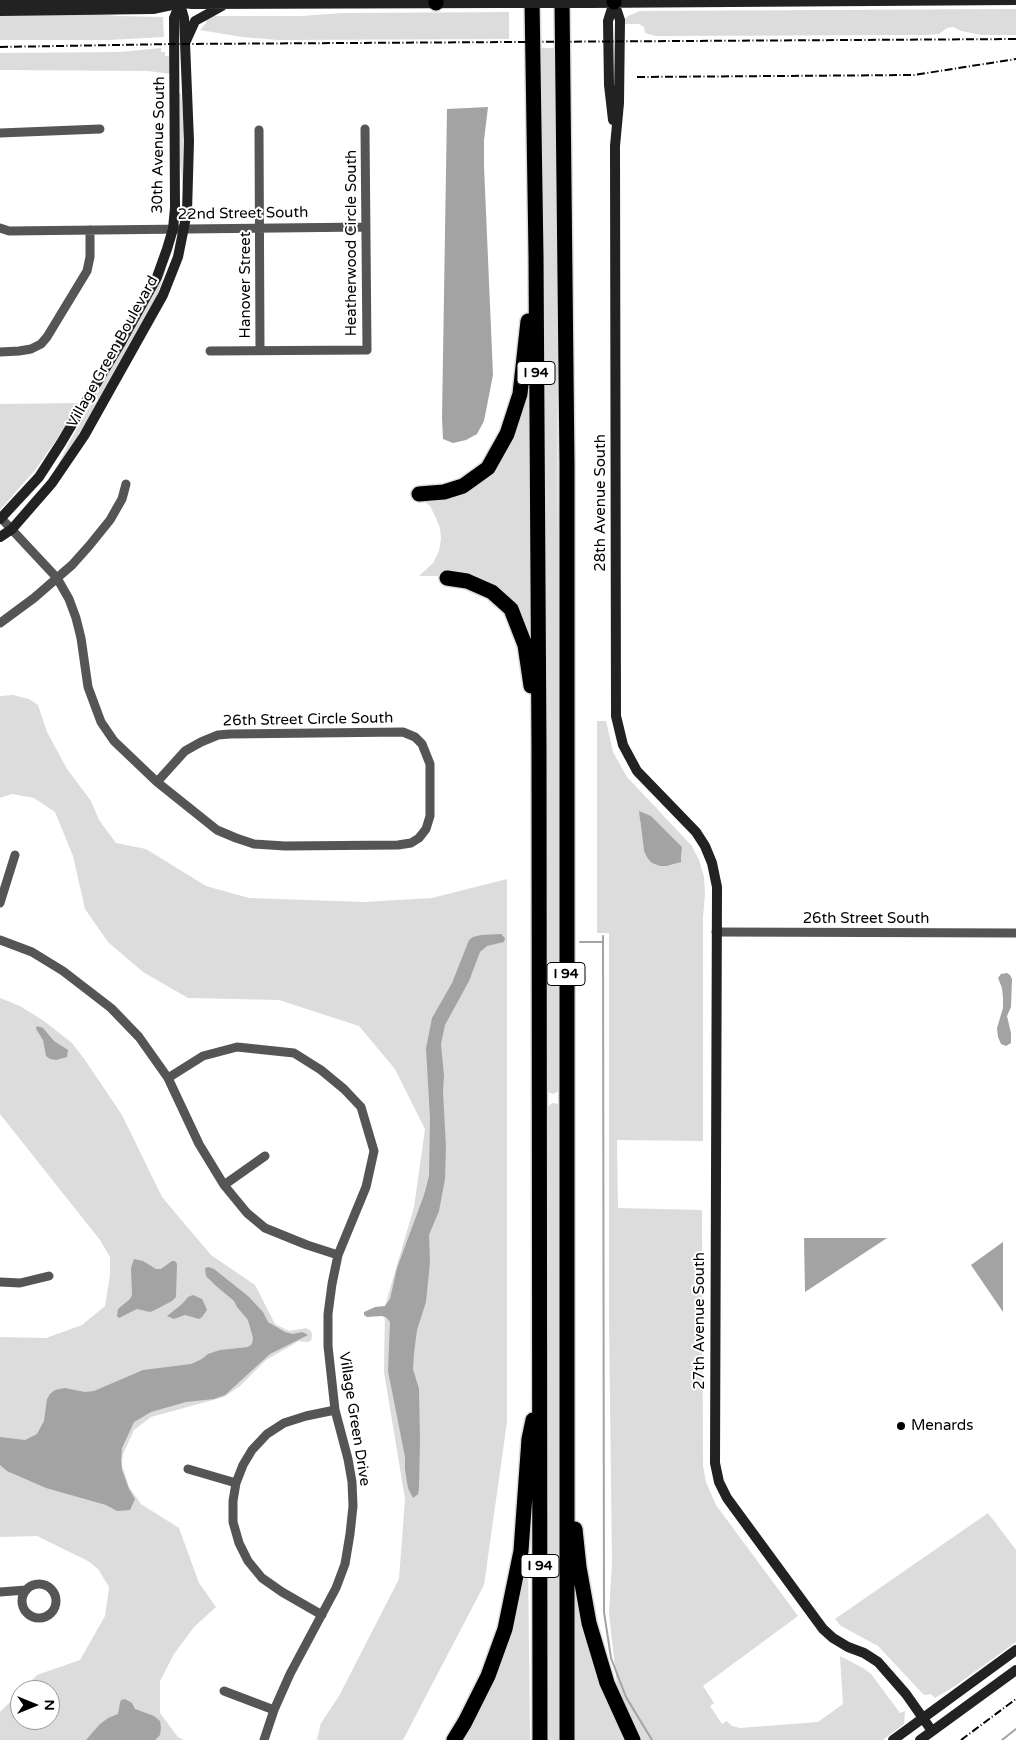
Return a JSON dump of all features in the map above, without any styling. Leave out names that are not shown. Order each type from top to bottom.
[{"type":"highway","name":"I 94","points":[[532,0],[536,255],[539,747],[540,1740]]},
{"type":"highway","name":"I 94","points":[[562,0],[566,464],[567,1740]]},
{"type":"highway","points":[[419,494],[444,492],[463,486],[488,468],[507,434],[520,394],[536,255]]},
{"type":"highway","points":[[447,578],[467,581],[492,592],[511,609],[525,644],[539,747]]},
{"type":"highway","points":[[454,1740],[488,1676],[505,1629],[521,1551],[529,1439],[540,1392]]},
{"type":"highway","points":[[566,1418],[578,1567],[589,1623],[607,1683],[633,1740]]},
{"type":"street","points":[[0,11],[40,6],[154,0],[227,4],[436,1],[588,3],[701,0],[1016,0]]},
{"type":"street","points":[[213,0],[227,4]]},
{"type":"street","points":[[0,1],[40,6]]},
{"type":"street","name":"28th Avenue South","points":[[614,1],[620,20],[615,146],[616,716],[623,745],[637,772],[696,832]]},
{"type":"street","name":"Village Green Boulevard","points":[[0,537],[12,529],[52,483],[84,436],[163,295],[178,257],[185,229],[188,197],[189,141],[184,18],[180,2]]},
{"type":"street","name":"30th Avenue South","points":[[61,443],[120,344],[157,277],[173,229],[175,191],[174,18],[180,2]]},
{"type":"street","points":[[184,44],[195,21],[227,4]]},
{"type":"street","points":[[0,133],[100,129]]},
{"type":"street","name":"Heatherwood Circle South","points":[[210,351],[367,350],[365,129]]},
{"type":"street","name":"Hanover Street","points":[[259,130],[260,350]]},
{"type":"street","name":"22nd Street South","points":[[0,228],[9,231],[366,227]]},
{"type":"street","points":[[0,352],[31,349],[41,344],[47,337],[86,271],[90,257],[90,230]]},
{"type":"street","name":"Village Green Boulevard","points":[[0,519],[39,477],[61,443]]},
{"type":"street","points":[[0,623],[34,598],[72,565],[110,520],[122,499],[126,484]]},
{"type":"street","name":"26th Street Circle South","points":[[0,519],[12,529],[56,578],[69,599],[82,638],[88,687],[101,722],[114,741],[157,782],[217,830],[236,838],[267,846],[398,845],[419,838],[426,829],[430,816],[430,764],[427,753],[422,744],[414,737],[403,732],[218,735],[185,751],[157,782]]},
{"type":"street","name":"27th Avenue South","points":[[696,832],[705,846],[712,863],[716,887],[715,1463],[718,1482],[727,1498],[823,1629],[833,1638],[878,1662],[906,1694],[932,1731]]},
{"type":"street","points":[[0,903],[15,855]]},
{"type":"street","name":"26th Street South","points":[[716,932],[1016,933]]},
{"type":"street","points":[[0,940],[32,952],[56,966],[111,1008],[139,1037],[168,1078],[199,1144],[224,1185],[247,1213],[265,1228],[307,1246],[338,1255]]},
{"type":"street","name":"Village Green Drive","points":[[168,1078],[203,1056],[237,1047],[294,1053],[321,1070],[344,1088],[360,1107],[374,1151],[366,1187],[338,1255],[328,1314],[328,1346],[335,1410],[352,1482],[353,1506],[345,1564],[336,1588],[290,1674],[274,1710],[264,1740]]},
{"type":"street","points":[[224,1185],[265,1156]]},
{"type":"street","points":[[0,1282],[20,1283],[49,1276]]},
{"type":"street","points":[[322,1616],[262,1578],[248,1561],[239,1543],[233,1522],[233,1501],[242,1465],[252,1450],[267,1434],[284,1423],[335,1410]]},
{"type":"street","points":[[188,1469],[236,1483]]},
{"type":"street","points":[[0,1592],[26,1590]]},
{"type":"street","points":[[893,1740],[1016,1650]]},
{"type":"street","points":[[920,1740],[1016,1670]]},
{"type":"street","points":[[224,1692],[274,1710]]},
{"type":"shaded area","points":[[1016,9],[1016,35],[981,35],[961,31],[953,27],[947,28],[939,34],[927,35],[656,36],[645,33],[644,27],[639,24],[624,24],[628,16],[640,11]]},
{"type":"shaded area","points":[[509,12],[509,39],[278,40],[242,37],[200,30],[206,23],[206,18],[211,16]]},
{"type":"shaded area","points":[[99,14],[163,17],[164,37],[109,40],[0,40],[0,15]]},
{"type":"shaded area","points":[[161,48],[161,52],[165,52],[165,56],[172,57],[172,74],[148,71],[0,70],[0,53],[120,52]]},
{"type":"shaded area","points":[[540,48],[556,48],[560,1084],[559,1091],[553,1094],[548,1092],[545,1081]]},
{"type":"shaded area","points":[[181,93],[184,129],[183,192],[179,153],[179,94]]},
{"type":"shaded area","points":[[488,107],[484,140],[484,166],[493,375],[484,421],[477,434],[466,440],[453,443],[443,439],[442,418],[447,109]]},
{"type":"shaded area","points":[[167,266],[155,302],[67,455],[53,475],[69,443],[153,295]]},
{"type":"shaded area","points":[[530,358],[532,648],[520,615],[456,576],[419,576],[433,563],[439,551],[441,539],[440,528],[430,506],[419,497],[487,475]]},
{"type":"shaded area","points":[[82,403],[36,469],[0,510],[0,404]]},
{"type":"shaded area","points":[[13,695],[29,699],[38,705],[47,732],[67,769],[91,801],[99,820],[116,843],[146,849],[206,886],[249,898],[364,902],[432,898],[507,879],[507,1422],[484,1585],[403,1740],[317,1740],[321,1723],[339,1696],[399,1579],[405,1499],[384,1372],[385,1306],[414,1207],[425,1129],[395,1069],[359,1026],[279,1000],[188,998],[143,972],[108,942],[85,909],[73,856],[55,812],[34,798],[12,794],[0,798],[0,696]]},
{"type":"shaded area","points":[[597,721],[606,721],[613,752],[627,777],[692,846],[704,877],[705,894],[703,918],[703,1141],[617,1140],[618,1208],[702,1210],[703,1466],[706,1482],[716,1505],[798,1616],[703,1686],[714,1703],[710,1706],[722,1724],[727,1721],[732,1726],[740,1728],[818,1722],[843,1704],[840,1656],[871,1674],[900,1713],[905,1711],[904,1724],[883,1740],[641,1740],[624,1706],[617,1685],[609,1613],[612,1563],[609,1319],[609,933],[597,933]],"holes":[[[651,816],[682,847],[682,859],[644,851],[640,821]]]},
{"type":"shaded area","points":[[639,811],[651,816],[682,847],[681,862],[660,866],[648,859],[644,851]]},
{"type":"shaded area","points":[[501,934],[505,938],[504,942],[487,946],[480,952],[469,981],[445,1025],[441,1044],[444,1076],[445,1179],[439,1211],[429,1235],[430,1262],[426,1302],[417,1330],[414,1353],[413,1369],[419,1389],[420,1440],[419,1488],[418,1494],[413,1498],[408,1488],[405,1457],[388,1371],[390,1322],[382,1316],[367,1317],[364,1315],[364,1312],[375,1307],[385,1306],[390,1299],[397,1268],[424,1195],[429,1176],[430,1118],[426,1048],[432,1018],[452,983],[469,940],[481,935]]},
{"type":"shaded area","points":[[1007,973],[1012,979],[1011,1007],[1007,1016],[1011,1043],[1006,1046],[1001,1044],[997,1028],[1003,1008],[1002,988],[998,978],[1001,974]]},
{"type":"shaded area","points":[[0,998],[20,1006],[44,1021],[72,1043],[122,1115],[162,1197],[211,1255],[255,1285],[275,1324],[289,1331],[306,1328],[311,1331],[311,1341],[299,1341],[266,1360],[240,1386],[224,1397],[151,1417],[134,1430],[123,1454],[122,1465],[129,1487],[141,1504],[179,1528],[199,1583],[216,1607],[194,1627],[174,1654],[160,1681],[160,1713],[178,1737],[184,1740],[0,1740],[0,1712],[10,1702],[10,1730],[60,1730],[60,1680],[32,1680],[37,1675],[80,1660],[105,1616],[109,1587],[98,1569],[88,1561],[37,1536],[0,1537],[0,1337],[46,1338],[82,1325],[105,1306],[110,1275],[110,1257],[100,1240],[0,1114]]},
{"type":"shaded area","points":[[37,1026],[43,1028],[54,1041],[68,1050],[67,1057],[56,1060],[46,1056],[43,1040],[36,1029]]},
{"type":"shaded area","points":[[552,1103],[559,1104],[560,1111],[559,1740],[548,1740],[546,1114],[548,1107]]},
{"type":"shaded area","points":[[804,1238],[887,1238],[805,1292]]},
{"type":"shaded area","points":[[1003,1242],[1003,1312],[971,1265]]},
{"type":"shaded area","points":[[134,1259],[143,1261],[156,1269],[161,1269],[175,1261],[177,1264],[176,1297],[150,1312],[137,1309],[119,1318],[117,1316],[118,1309],[132,1295],[131,1268]]},
{"type":"shaded area","points":[[209,1267],[248,1296],[263,1312],[268,1322],[285,1332],[293,1334],[302,1332],[308,1335],[270,1354],[225,1395],[214,1399],[186,1402],[151,1412],[134,1422],[122,1448],[121,1460],[122,1470],[135,1499],[130,1510],[117,1511],[106,1505],[46,1488],[7,1471],[0,1465],[0,1437],[25,1440],[37,1434],[44,1421],[47,1399],[55,1390],[65,1388],[85,1392],[94,1391],[143,1370],[191,1364],[208,1354],[220,1350],[248,1347],[252,1344],[253,1338],[248,1320],[234,1301],[206,1276],[205,1268]]},
{"type":"shaded area","points":[[193,1295],[202,1299],[205,1305],[207,1310],[202,1317],[199,1319],[185,1315],[174,1319],[167,1316],[188,1297]]},
{"type":"shaded area","points":[[988,1513],[1016,1550],[1016,1642],[955,1686],[935,1698],[931,1694],[923,1694],[878,1646],[841,1626],[835,1619]]},
{"type":"shaded area","points":[[528,1558],[530,1740],[459,1740],[525,1559]]},
{"type":"shaded area","points":[[575,1598],[579,1598],[629,1740],[576,1740]]},
{"type":"shaded area","points":[[125,1699],[132,1703],[135,1709],[154,1716],[160,1721],[160,1735],[155,1740],[86,1740],[100,1724],[118,1714],[121,1700]]},
{"type":"waterway","points":[[603,936],[604,1612],[611,1658],[626,1697],[652,1740]]},
{"type":"waterway","points":[[580,942],[603,942]]},
{"type":"waterway","points":[[1002,1740],[1016,1729]]},
{"type":"railway","points":[[0,47],[175,44],[1016,39]]},
{"type":"railway","points":[[637,77],[914,75],[1016,59]]},
{"type":"railway","points":[[961,1740],[1016,1699]]},
{"type":"place","name":"Menards","points":[[901,1426]]}]
